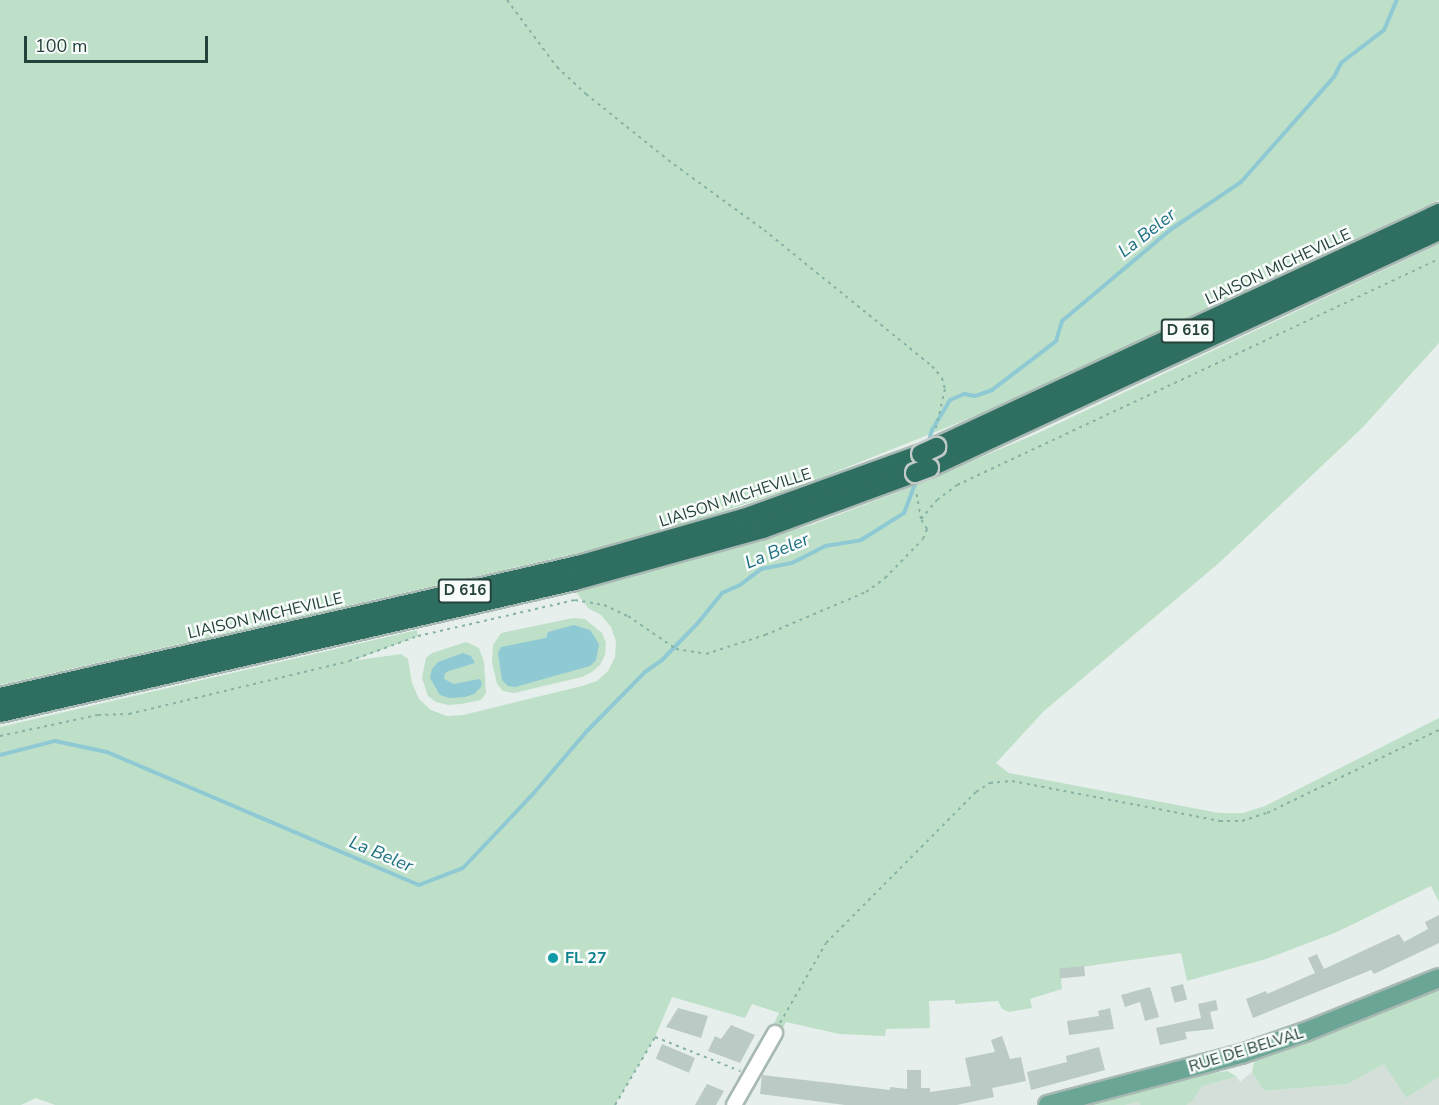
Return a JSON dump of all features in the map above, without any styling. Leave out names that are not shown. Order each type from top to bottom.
[{"type":"highway","name":"LIAISON MICHEVILLE","points":[[0,697],[582,564],[923,467],[1439,213]]},
{"type":"highway","name":"LIAISON MICHEVILLE","points":[[0,713],[575,581],[763,529],[923,467],[1439,231]]},
{"type":"main road","name":"RUE DE BELVAL","points":[[1048,1105],[1240,1054],[1305,1032],[1439,978]]},
{"type":"street","points":[[734,1105],[775,1033]]},
{"type":"path","points":[[507,0],[557,67],[586,94],[668,160],[764,230],[932,366],[942,378],[945,389],[936,428]]},
{"type":"path","points":[[921,519],[937,500],[957,485],[1439,259]]},
{"type":"path","points":[[0,736],[98,715],[129,714],[349,662],[418,636],[575,600],[604,606],[628,616],[676,650],[706,654],[765,635],[866,592],[885,578],[923,538],[927,529],[921,519],[923,467]]},
{"type":"path","points":[[775,1033],[826,943],[976,792],[990,783],[1012,781],[1220,821],[1242,821],[1267,813],[1439,730]]},
{"type":"path","points":[[615,1105],[655,1036],[751,1075]]},
{"type":"shaded area","points":[[1384,1064],[1406,1098],[1439,1077],[1439,1105],[1125,1105],[1237,1077],[1240,1082],[1252,1072],[1264,1091],[1348,1084]]},
{"type":"green space","points":[[0,0],[1439,0],[1439,200],[993,409],[800,486],[687,523],[583,552],[0,685]]},
{"type":"green space","points":[[1439,244],[1439,343],[1363,427],[1220,562],[1044,711],[996,763],[1009,773],[1219,813],[1243,813],[1265,806],[1439,718],[1439,902],[1431,886],[1337,932],[1266,959],[1187,981],[1181,953],[1060,970],[1062,989],[1030,999],[1032,1008],[1009,1012],[1002,1009],[998,1001],[955,1004],[955,1000],[929,1001],[930,1028],[886,1029],[885,1036],[839,1034],[786,1022],[779,1034],[770,1031],[779,1013],[752,1004],[745,1018],[672,997],[655,1037],[615,1105],[55,1105],[36,1098],[21,1105],[0,1105],[0,727],[417,630],[418,636],[352,661],[401,654],[408,659],[412,683],[419,699],[431,710],[447,716],[463,715],[597,681],[608,671],[615,657],[616,641],[611,627],[601,615],[588,608],[576,592],[814,524],[901,491],[1036,434]]},
{"type":"green space","points":[[573,618],[585,619],[602,633],[606,643],[605,655],[600,665],[582,677],[514,693],[503,691],[497,684],[492,662],[493,645],[501,633]]},
{"type":"green space","points":[[466,642],[479,648],[484,662],[486,693],[481,700],[461,704],[448,705],[436,702],[428,696],[422,678],[426,658],[432,653]]},
{"type":"green space","points":[[1439,990],[1439,1077],[1406,1098],[1384,1064],[1348,1084],[1264,1091],[1252,1072],[1255,1057],[1260,1059]]},
{"type":"green space","points":[[1228,1071],[1237,1077],[1202,1086],[1193,1100],[1186,1105],[1141,1105],[1137,1102],[1125,1105],[1072,1105],[1184,1077]]},
{"type":"water","points":[[574,625],[590,630],[599,644],[596,660],[590,666],[515,687],[508,686],[502,680],[498,653],[501,647],[546,638],[548,632]]},
{"type":"water","points":[[463,653],[471,656],[475,663],[445,673],[444,679],[454,684],[479,679],[482,682],[481,687],[474,694],[465,697],[450,698],[440,695],[430,678],[432,669],[438,662]]},
{"type":"building","points":[[1439,915],[1439,943],[1374,974],[1371,970],[1253,1018],[1246,999],[1266,991],[1267,994],[1315,973],[1308,958],[1317,954],[1324,969],[1399,934],[1404,942],[1428,929],[1425,922]]},
{"type":"building","points":[[1084,966],[1085,976],[1060,979],[1059,969]]},
{"type":"building","points":[[1183,984],[1187,999],[1175,1003],[1170,987]]},
{"type":"building","points":[[1150,987],[1159,1017],[1145,1021],[1140,1002],[1125,1007],[1121,995]]},
{"type":"building","points":[[1216,1000],[1218,1010],[1210,1012],[1214,1029],[1185,1032],[1187,1039],[1160,1045],[1156,1028],[1201,1018],[1198,1004]]},
{"type":"building","points":[[678,1008],[708,1016],[701,1038],[666,1027]]},
{"type":"building","points":[[1110,1008],[1114,1029],[1069,1035],[1067,1021],[1099,1016],[1098,1011]]},
{"type":"building","points":[[731,1025],[755,1035],[740,1063],[708,1051],[715,1036],[721,1039]]},
{"type":"building","points":[[1002,1036],[1010,1059],[1021,1057],[1026,1081],[992,1088],[994,1097],[957,1105],[845,1105],[760,1094],[762,1075],[890,1090],[890,1087],[907,1089],[907,1070],[921,1070],[921,1088],[930,1088],[930,1092],[971,1086],[965,1058],[995,1052],[991,1040]]},
{"type":"building","points":[[662,1044],[695,1058],[689,1073],[656,1059]]},
{"type":"building","points":[[1099,1047],[1105,1070],[1031,1090],[1027,1072],[1067,1062],[1066,1056]]},
{"type":"building","points":[[707,1084],[724,1091],[716,1105],[695,1105]]},
{"type":"waterway","name":"La Beler","points":[[928,444],[932,430],[950,400],[964,394],[975,396],[992,390],[1056,341],[1062,321],[1170,230],[1241,182],[1334,77],[1341,63],[1384,30],[1397,0]]},
{"type":"waterway","name":"La Beler","points":[[0,755],[55,741],[107,752],[419,885],[463,868],[533,794],[587,731],[645,672],[662,660],[697,624],[722,593],[740,585],[761,569],[792,563],[825,546],[861,540],[904,513],[918,477]]},
{"type":"place","name":"FL 27","points":[[553,958]]}]
